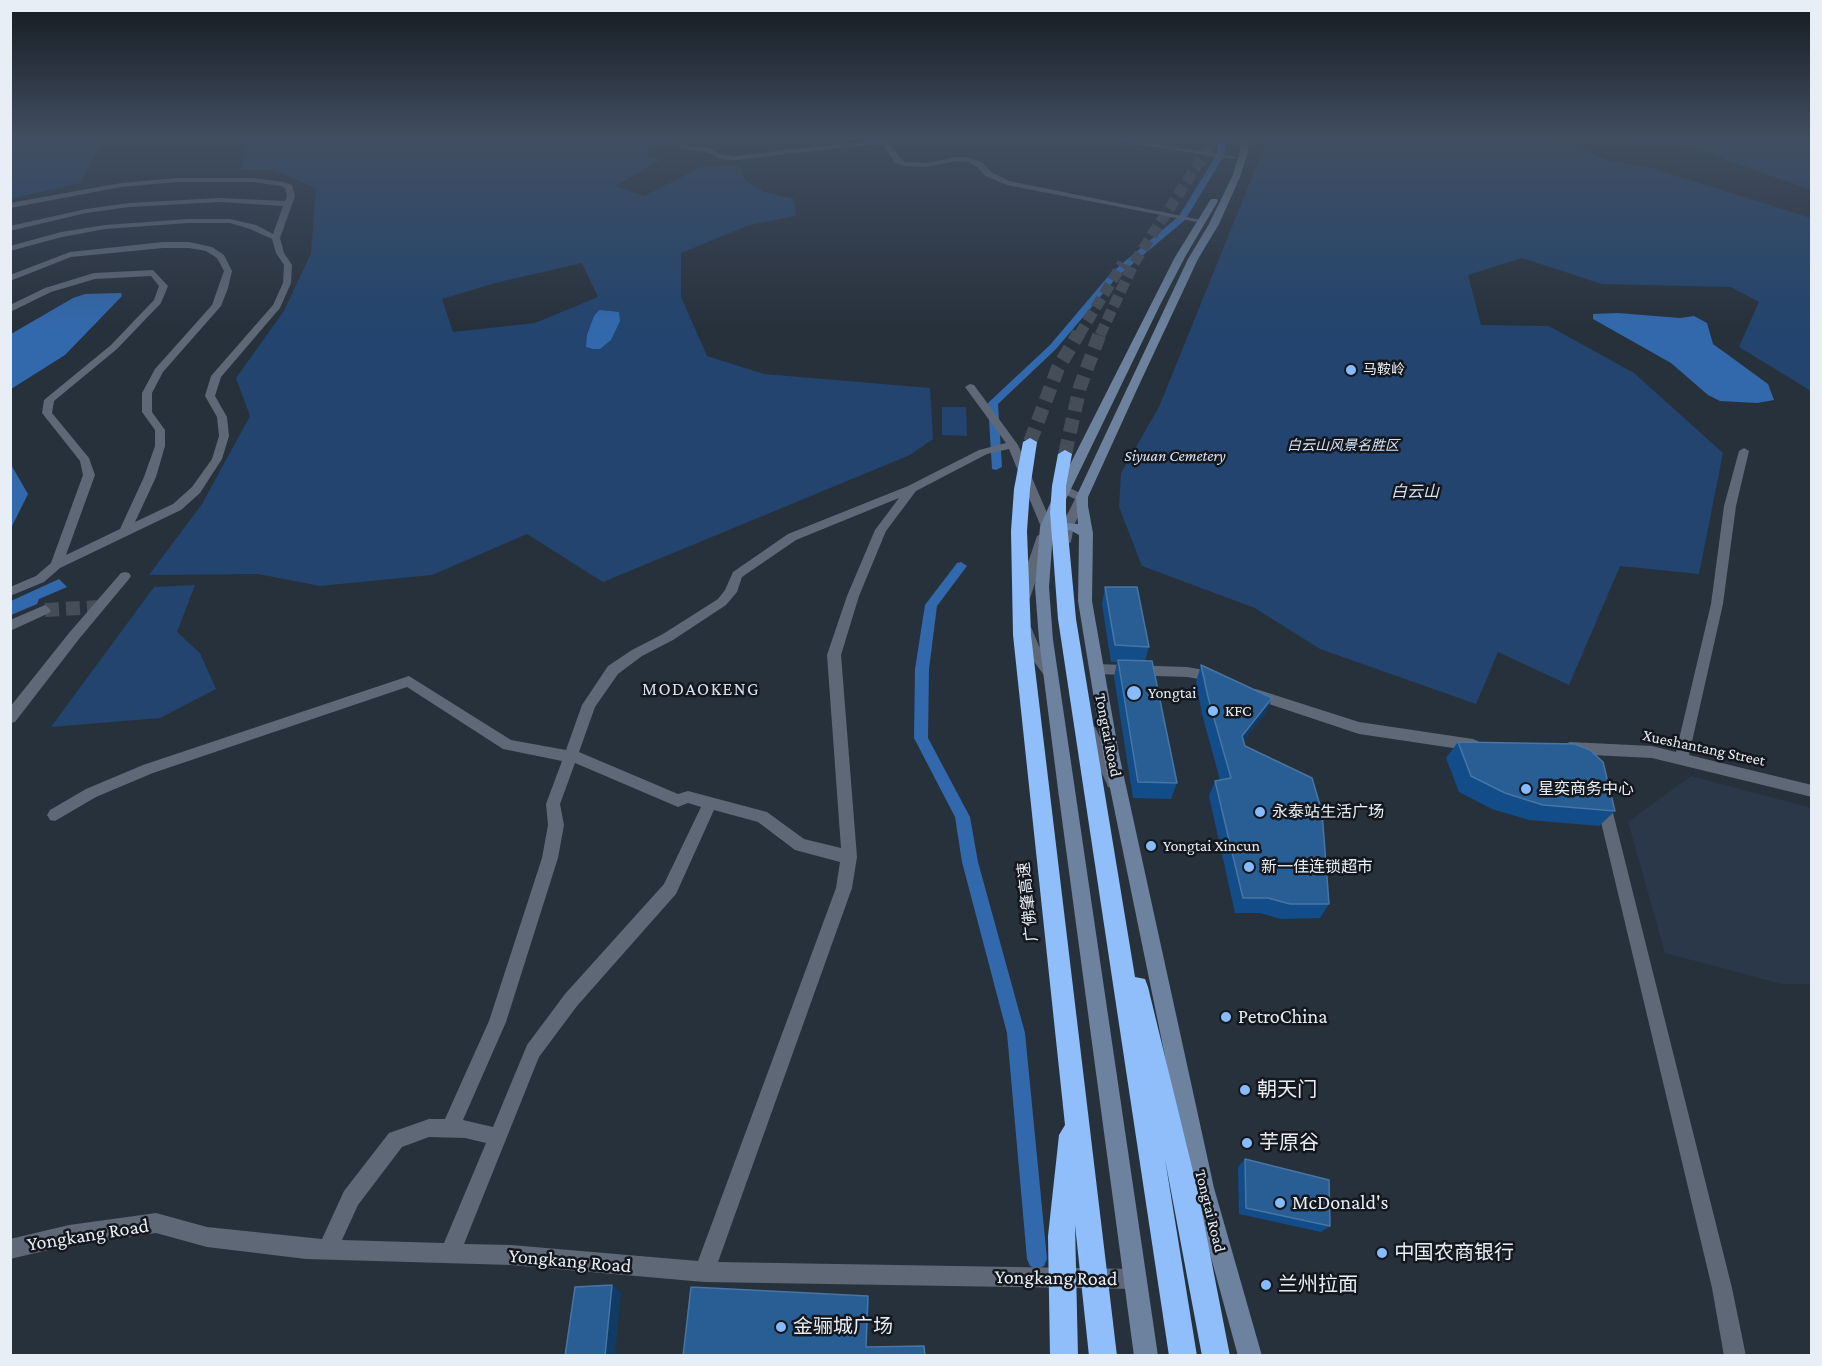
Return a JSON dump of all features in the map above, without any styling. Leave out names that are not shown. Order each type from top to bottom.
[{"type":"highway","name":"广佛肇高速","points":[[1022,443],[1019,531],[1022,635],[1103,1356]]},
{"type":"highway","points":[[1065,454],[1058,500],[1061,568],[1067,619],[1183,1356]]},
{"type":"highway","points":[[1106,860],[1178,1158],[1216,1356]]},
{"type":"highway","points":[[1064,1356],[1061,1236],[1074,1098]]},
{"type":"main road","points":[[1086,533],[1072,526],[1047,527],[1155,305],[1213,202]]},
{"type":"main road","points":[[1082,497],[1193,259],[1224,202]]},
{"type":"main road","name":"Tongtai Road","points":[[1082,497],[1086,533],[1085,600],[1120,795],[1203,1188],[1250,1356]]},
{"type":"main road","points":[[1051,674],[1146,1356]]},
{"type":"street","points":[[10,206],[32,202]]},
{"type":"street","points":[[10,229],[86,211],[129,205],[188,202]]},
{"type":"street","points":[[10,592],[40,579],[56,565],[177,507],[196,490],[217,459],[224,436],[222,417],[210,396],[216,376],[277,306],[287,283],[288,265],[280,253],[276,238],[288,204],[250,202]]},
{"type":"street","points":[[1103,202],[1202,221]]},
{"type":"street","points":[[10,249],[105,226],[188,220],[230,221],[253,227],[276,238]]},
{"type":"street","points":[[10,278],[70,255],[163,245],[189,245],[209,249],[221,257],[228,271],[216,306],[159,371],[147,393],[147,412],[160,430],[160,446],[150,477],[125,532]]},
{"type":"street","points":[[10,309],[48,290],[71,281],[94,276],[153,273],[164,286],[158,301],[114,347],[49,400],[47,413],[85,460],[89,475],[56,565]]},
{"type":"street","points":[[974,391],[1001,429],[1022,443],[1047,527],[1023,603],[1025,626],[1031,647],[1051,674]]},
{"type":"street","points":[[450,1128],[500,1012],[550,858],[556,825],[553,804],[589,705],[613,670],[722,602],[731,592],[737,575],[792,537],[913,488],[989,449],[1022,443]]},
{"type":"street","points":[[1681,759],[1717,604],[1730,506],[1744,451]]},
{"type":"street","points":[[704,1272],[844,888],[849,856],[834,654],[853,596],[881,530],[913,488]]},
{"type":"street","points":[[1064,489],[1082,497],[1072,515],[1065,537],[1062,567],[1064,594],[1087,724],[1120,795]]},
{"type":"street","points":[[10,718],[74,636],[125,576]]},
{"type":"street","points":[[10,626],[45,610]]},
{"type":"street","points":[[1096,669],[1187,672],[1215,676],[1225,681]]},
{"type":"street","points":[[55,815],[91,793],[148,769],[409,681],[508,745],[572,755],[678,801],[688,798],[762,817],[800,846],[849,856]]},
{"type":"street","points":[[1244,689],[1273,701],[1359,728],[1493,747]]},
{"type":"street","name":"Xueshantang Street","points":[[1552,748],[1652,752],[1812,791]]},
{"type":"street","points":[[1591,749],[1722,1288],[1735,1356]]},
{"type":"street","points":[[450,1253],[533,1051],[571,1000],[670,889],[710,804]]},
{"type":"street","points":[[328,1250],[351,1198],[396,1140],[429,1128],[450,1128],[498,1137]]},
{"type":"street","name":"Yongkang Road","points":[[10,1248],[69,1235],[156,1223],[207,1237],[328,1250],[511,1255],[704,1272],[1135,1279]]},
{"type":"shaded area","points":[[121,293],[122,296],[65,355],[11,389],[11,334],[73,298],[85,294]]},
{"type":"shaded area","points":[[599,310],[619,312],[620,321],[611,340],[600,349],[593,349],[586,347],[587,335],[594,316]]},
{"type":"shaded area","points":[[1618,313],[1680,318],[1694,316],[1707,323],[1713,344],[1768,384],[1774,400],[1757,403],[1720,401],[1708,395],[1671,363],[1593,319],[1593,314]]},
{"type":"shaded area","points":[[10,463],[28,494],[11,528],[10,528]]},
{"type":"shaded area","points":[[59,579],[67,587],[11,615],[11,601]]},
{"type":"shaded area","points":[[1691,776],[1811,808],[1811,984],[1782,984],[1665,953],[1628,822]]},
{"type":"green space","points":[[315,202],[794,202],[796,216],[749,225],[681,253],[681,297],[707,356],[764,374],[930,388],[933,439],[910,455],[603,582],[527,534],[432,575],[320,586],[258,574],[149,575],[202,504],[250,416],[236,378],[284,311],[311,253]],"holes":[[[582,263],[598,297],[535,323],[453,332],[442,299],[495,283]]]},
{"type":"green space","name":"白云山","points":[[1242,202],[1759,202],[1811,218],[1811,391],[1739,347],[1759,302],[1731,287],[1602,284],[1522,258],[1468,275],[1481,325],[1549,326],[1634,373],[1723,453],[1699,574],[1620,566],[1569,685],[1498,652],[1476,704],[1320,649],[1255,608],[1142,566],[1119,507],[1121,473],[1159,407]]},
{"type":"green space","points":[[942,407],[966,407],[967,436],[942,435]]},
{"type":"green space","points":[[195,585],[177,632],[200,653],[216,689],[160,718],[51,727],[154,587]]},
{"type":"building","points":[[1105,587],[1137,587],[1149,647],[1115,645]]},
{"type":"building","points":[[1118,660],[1152,661],[1177,783],[1138,782]]},
{"type":"building","name":"永泰站生活广场","points":[[1201,665],[1272,698],[1242,736],[1245,746],[1312,778],[1322,812],[1329,904],[1290,904],[1268,898],[1243,898],[1215,781],[1231,778]]},
{"type":"building","points":[[1458,742],[1575,744],[1590,750],[1603,762],[1615,811],[1543,805],[1505,793],[1471,776]]},
{"type":"building","name":"McDonald's","points":[[1245,1159],[1329,1180],[1330,1226],[1246,1208]]},
{"type":"building","points":[[612,1285],[605,1356],[565,1356],[575,1287]]},
{"type":"building","name":"金骊城广场","points":[[691,1287],[868,1296],[866,1347],[924,1346],[925,1356],[683,1356]]},
{"type":"waterway","points":[[996,467],[993,403],[1053,347],[1114,275],[1182,218],[1192,202]]},
{"type":"waterway","points":[[961,566],[931,605],[922,669],[921,738],[962,817],[970,862],[1016,1033],[1037,1259]]},
{"type":"tunnel","points":[[1100,335],[1134,263],[1174,202]]},
{"type":"tunnel","points":[[1079,335],[1123,263]]},
{"type":"tunnel","points":[[1030,442],[1058,368],[1079,333]]},
{"type":"tunnel","points":[[1065,454],[1080,387],[1100,333]]},
{"type":"tunnel","points":[[45,610],[99,607]]},
{"type":"place","name":"马鞍岭","points":[[1351,370]]},
{"type":"place","name":"Yongtai","points":[[1134,693]]},
{"type":"place","name":"KFC","points":[[1213,711]]},
{"type":"place","name":"星奕商务中心","points":[[1526,789]]},
{"type":"place","name":"永泰站生活广场","points":[[1260,812]]},
{"type":"place","name":"Yongtai Xincun","points":[[1151,846]]},
{"type":"place","name":"新一佳连锁超市","points":[[1249,867]]},
{"type":"place","name":"PetroChina","points":[[1226,1017]]},
{"type":"place","name":"朝天门","points":[[1245,1090]]},
{"type":"place","name":"芋原谷","points":[[1247,1143]]},
{"type":"place","name":"McDonald's","points":[[1280,1203]]},
{"type":"place","name":"中国农商银行","points":[[1382,1253]]},
{"type":"place","name":"兰州拉面","points":[[1266,1285]]},
{"type":"place","name":"金骊城广场","points":[[781,1327]]},
{"type":"district","name":"MODAOKENG","points":[[701,689]]},
{"type":"park label","name":"白云山风景名胜区","points":[[1343,446]]},
{"type":"park label","name":"Siyuan Cemetery","points":[[1175,456]]}]
